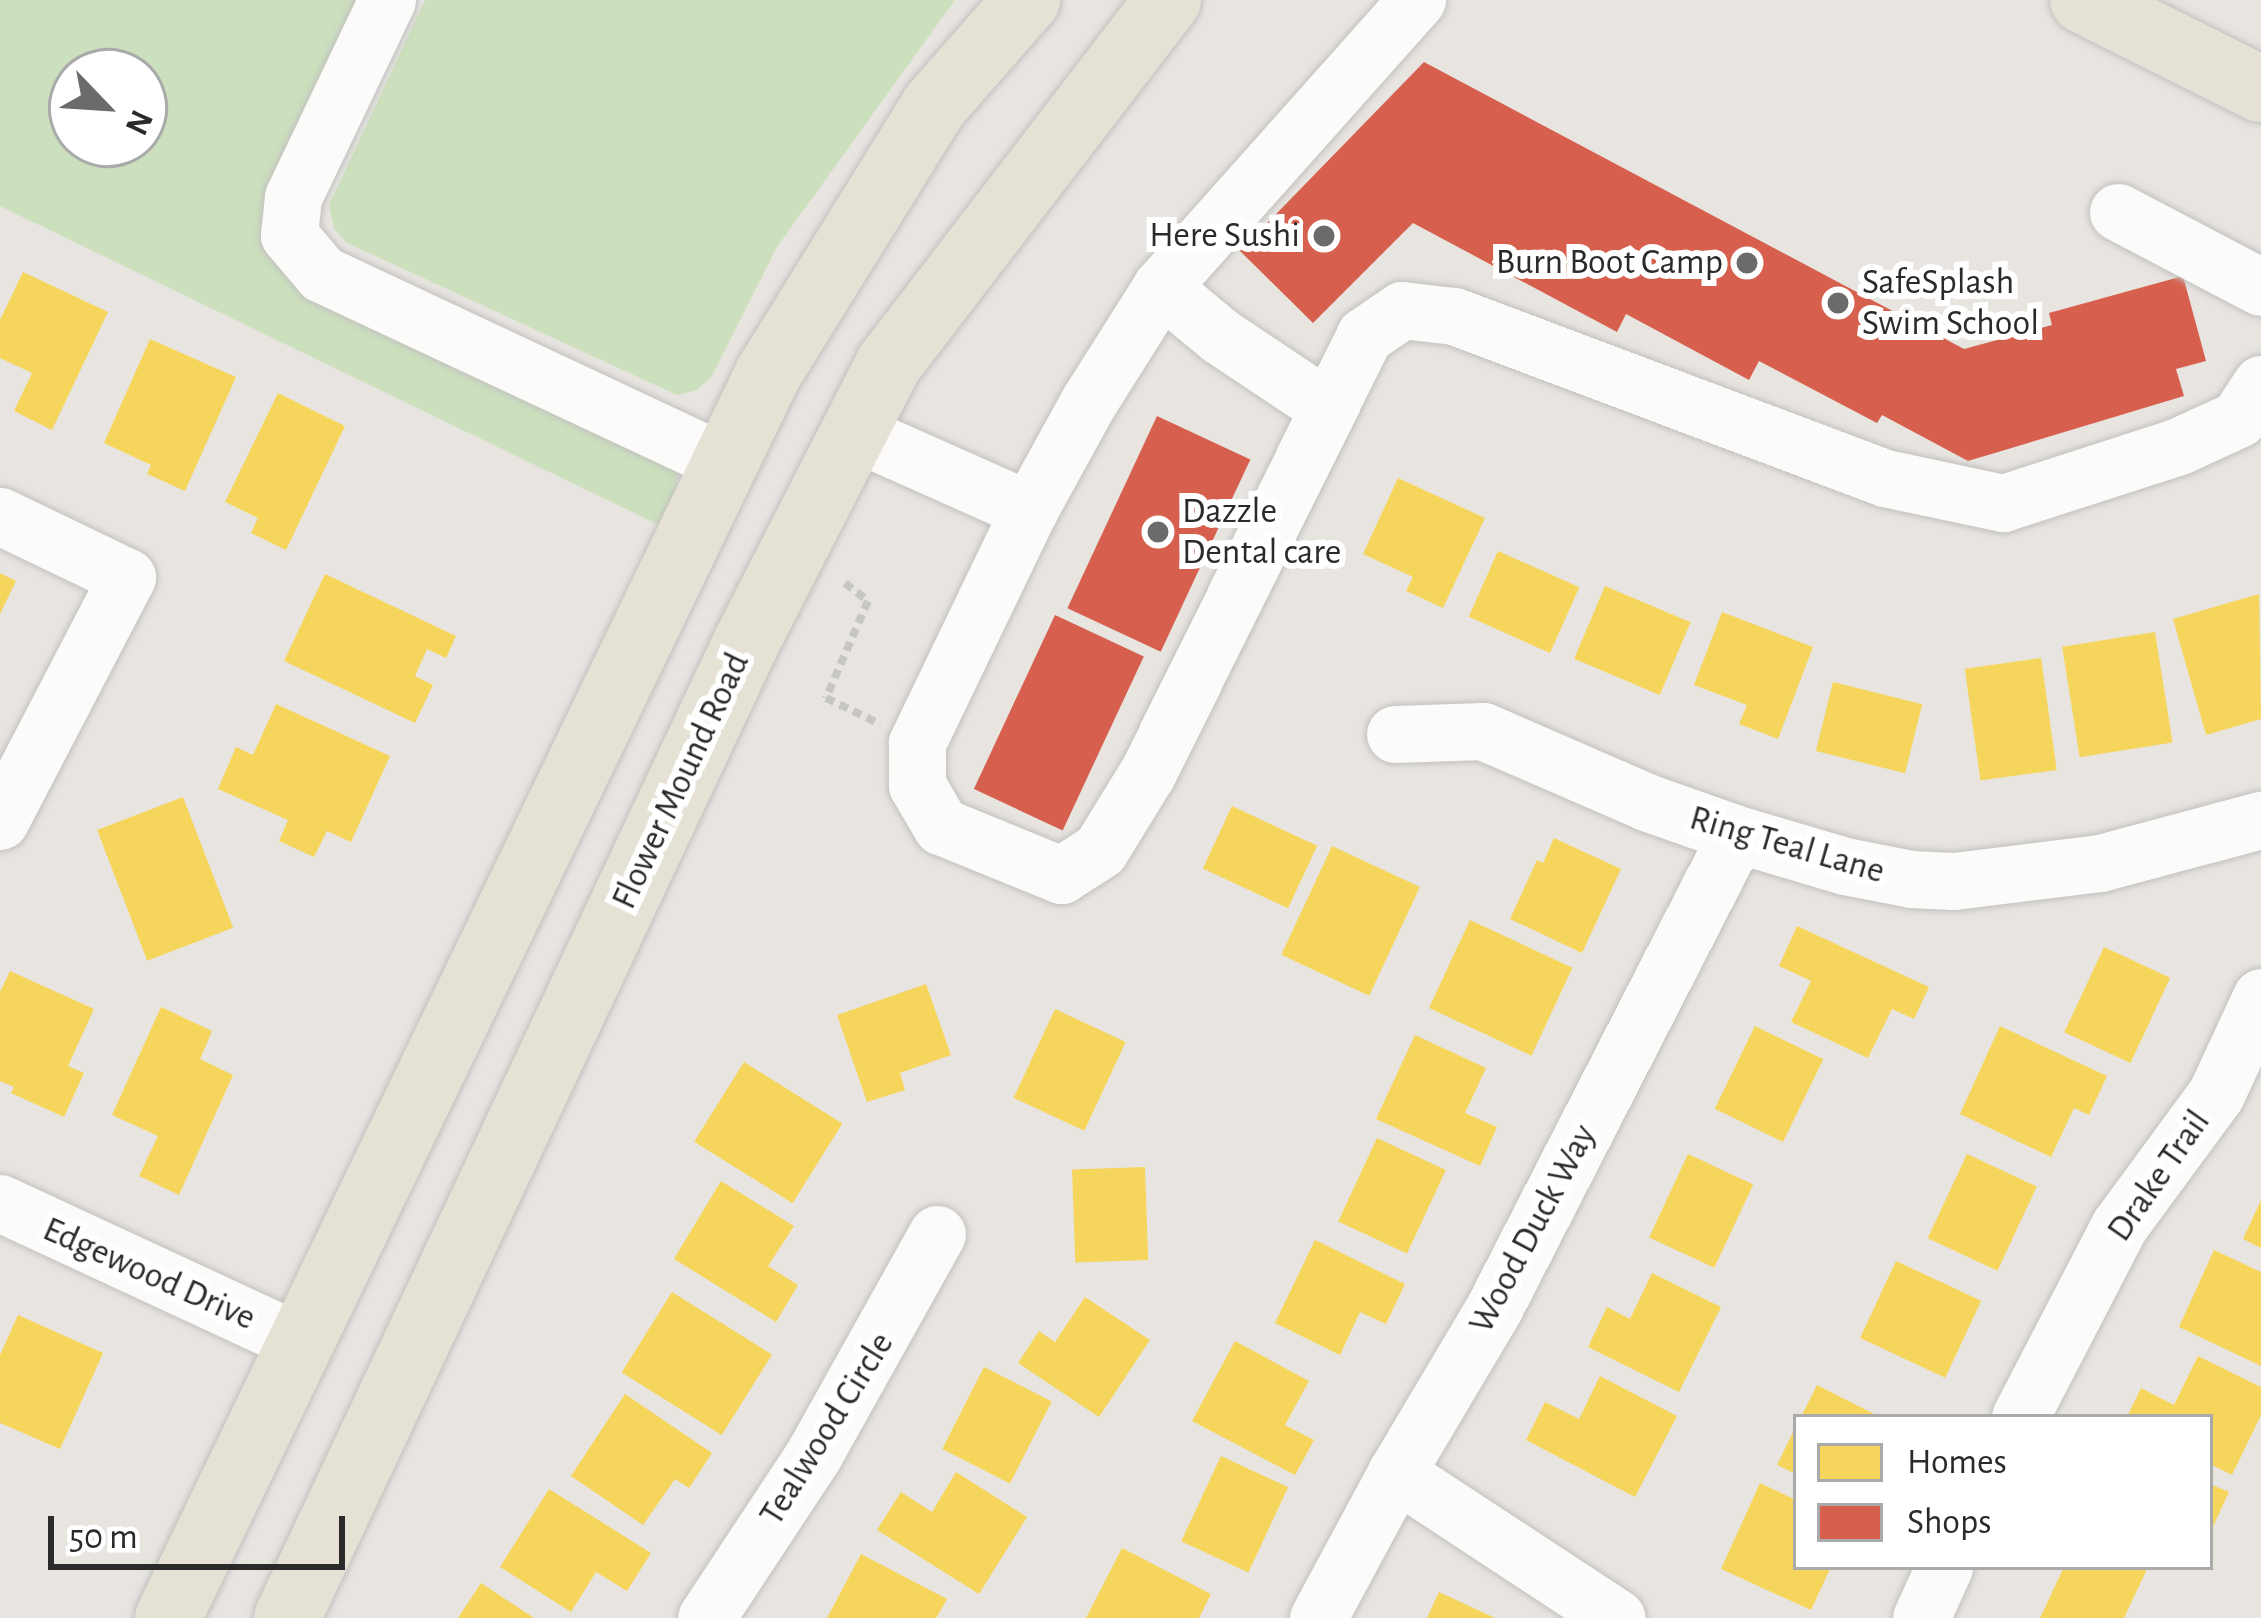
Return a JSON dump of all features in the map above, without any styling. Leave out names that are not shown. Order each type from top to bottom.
[{"type":"main road","points":[[168,1618],[768,374],[934,106],[1027,0]]},
{"type":"main road","name":"Flower Mound Road","points":[[286,1618],[747,641],[887,365],[1061,132],[1168,0]]},
{"type":"main road","points":[[2083,0],[2261,89]]},
{"type":"main road","points":[[723,462],[756,484],[771,513],[747,641]]},
{"type":"street","points":[[387,0],[292,196],[289,235],[322,274],[723,462]]},
{"type":"street","points":[[1417,0],[1161,287],[1088,401],[1029,510],[917,743],[916,785],[941,826],[1061,875],[1100,850],[1148,772],[1364,336],[1402,310],[1454,316],[1885,478],[2003,503],[2180,446],[2238,419],[2261,384]]},
{"type":"street","points":[[2118,212],[2261,286]]},
{"type":"street","points":[[1161,287],[1220,336],[1328,408]]},
{"type":"street","points":[[854,432],[1029,510]]},
{"type":"street","points":[[0,516],[128,577],[0,821]]},
{"type":"street","name":"Ring Teal Lane","points":[[1395,734],[1484,731],[1646,802],[1736,834],[1845,866],[1954,880],[2100,863],[2261,820]]},
{"type":"street","name":"Wood Duck Way","points":[[1318,1618],[1396,1473],[1495,1306],[1736,834]]},
{"type":"street","name":"Drake Trail","points":[[2022,1414],[2119,1226],[2216,1094],[2261,997]]},
{"type":"street","name":"Edgewood Drive","points":[[0,1203],[299,1342]]},
{"type":"street","name":"Tealwood Circle","points":[[706,1618],[814,1454],[937,1234]]},
{"type":"street","points":[[1396,1473],[1617,1618]]},
{"type":"street","points":[[1921,1618],[1943,1570]]},
{"type":"path","points":[[844,583],[868,601],[826,698],[917,743]]},
{"type":"green space","points":[[0,0],[364,0],[267,235],[659,448],[677,474],[674,510],[661,526],[0,206]]},
{"type":"green space","points":[[425,0],[955,0],[777,247],[712,376],[697,390],[677,395],[347,243],[334,229],[329,205]]},
{"type":"building: Homes","points":[[23,272],[108,312],[52,430],[14,411],[32,373],[0,358],[0,320]]},
{"type":"building: Homes","points":[[150,339],[236,377],[185,491],[147,474],[151,465],[104,443]]},
{"type":"building: Homes","points":[[278,393],[345,426],[286,550],[251,533],[258,518],[225,502]]},
{"type":"building: Homes","points":[[1398,478],[1485,518],[1443,608],[1406,591],[1413,577],[1363,554]]},
{"type":"building: Homes","points":[[1498,551],[1579,587],[1550,653],[1469,617]]},
{"type":"building: Homes","points":[[0,573],[16,581],[0,614]]},
{"type":"building: Homes","points":[[325,574],[456,636],[446,658],[427,649],[415,676],[433,685],[415,723],[284,661]]},
{"type":"building: Homes","points":[[1605,586],[1691,622],[1660,695],[1574,659]]},
{"type":"building: Homes","points":[[2259,594],[2261,719],[2206,735],[2173,619]]},
{"type":"building: Homes","points":[[1722,612],[1813,647],[1778,739],[1739,724],[1747,705],[1694,685]]},
{"type":"building: Homes","points":[[2155,632],[2173,743],[2080,757],[2062,647]]},
{"type":"building: Homes","points":[[2041,658],[2057,770],[1980,781],[1965,669]]},
{"type":"building: Homes","points":[[1833,682],[1922,704],[1905,773],[1816,751]]},
{"type":"building: Homes","points":[[276,704],[390,756],[351,842],[327,831],[314,857],[279,841],[288,820],[218,789],[236,747],[253,755]]},
{"type":"building: Homes","points":[[183,797],[233,928],[147,961],[97,830]]},
{"type":"building: Homes","points":[[1232,806],[1317,846],[1288,908],[1203,869]]},
{"type":"building: Homes","points":[[1554,838],[1621,869],[1582,953],[1510,919],[1537,860],[1543,863]]},
{"type":"building: Homes","points":[[1332,846],[1420,887],[1369,996],[1281,955]]},
{"type":"building: Homes","points":[[1470,920],[1572,968],[1531,1056],[1429,1008]]},
{"type":"building: Homes","points":[[1797,926],[1929,987],[1914,1019],[1892,1009],[1868,1058],[1791,1022],[1811,981],[1779,966]]},
{"type":"building: Homes","points":[[2104,947],[2170,978],[2130,1063],[2064,1032]]},
{"type":"building: Homes","points":[[10,971],[94,1009],[68,1066],[84,1073],[64,1117],[11,1093],[14,1087],[0,1081],[0,992]]},
{"type":"building: Homes","points":[[926,984],[951,1055],[900,1073],[905,1090],[867,1102],[837,1015]]},
{"type":"building: Homes","points":[[161,1007],[212,1031],[200,1059],[233,1075],[179,1195],[139,1176],[158,1136],[112,1115]]},
{"type":"building: Homes","points":[[1055,1009],[1126,1042],[1084,1131],[1014,1098]]},
{"type":"building: Homes","points":[[1755,1026],[1823,1059],[1783,1142],[1715,1109]]},
{"type":"building: Homes","points":[[2000,1026],[2107,1076],[2089,1115],[2074,1108],[2051,1157],[1960,1114]]},
{"type":"building: Homes","points":[[1415,1035],[1486,1068],[1465,1113],[1497,1127],[1480,1166],[1376,1119]]},
{"type":"building: Homes","points":[[744,1062],[842,1123],[793,1203],[694,1142]]},
{"type":"building: Homes","points":[[1377,1138],[1446,1170],[1407,1253],[1338,1221]]},
{"type":"building: Homes","points":[[1688,1154],[1753,1184],[1714,1268],[1649,1237]]},
{"type":"building: Homes","points":[[1967,1154],[2037,1187],[1997,1271],[1928,1238]]},
{"type":"building: Homes","points":[[1145,1167],[1148,1260],[1075,1262],[1072,1170]]},
{"type":"building: Homes","points":[[721,1181],[794,1226],[768,1266],[798,1285],[776,1322],[674,1259]]},
{"type":"building: Homes","points":[[2261,1200],[2261,1248],[2243,1239]]},
{"type":"building: Homes","points":[[1315,1240],[1405,1284],[1386,1324],[1360,1312],[1340,1355],[1275,1323]]},
{"type":"building: Homes","points":[[2214,1250],[2261,1272],[2261,1366],[2179,1327]]},
{"type":"building: Homes","points":[[1896,1261],[1981,1301],[1945,1378],[1860,1338]]},
{"type":"building: Homes","points":[[1652,1273],[1721,1307],[1679,1392],[1588,1347],[1607,1307],[1630,1319]]},
{"type":"building: Homes","points":[[672,1292],[772,1355],[722,1435],[622,1373]]},
{"type":"building: Homes","points":[[1085,1297],[1150,1340],[1099,1417],[1018,1363],[1039,1331],[1055,1342]]},
{"type":"building: Homes","points":[[18,1315],[103,1353],[60,1449],[0,1423],[0,1355]]},
{"type":"building: Homes","points":[[1235,1341],[1309,1381],[1285,1425],[1314,1440],[1295,1475],[1192,1421]]},
{"type":"building: Homes","points":[[2198,1356],[2261,1387],[2261,1415],[2232,1475],[2213,1466],[2213,1414],[2128,1414],[2141,1388],[2174,1405]]},
{"type":"building: Homes","points":[[984,1367],[1052,1402],[1010,1483],[942,1449]]},
{"type":"building: Homes","points":[[1600,1376],[1677,1416],[1635,1497],[1526,1440],[1545,1402],[1579,1419]]},
{"type":"building: Homes","points":[[1817,1385],[1874,1414],[1802,1414]]},
{"type":"building: Homes","points":[[625,1394],[712,1453],[689,1488],[675,1479],[643,1525],[571,1476]]},
{"type":"building: Homes","points":[[1793,1432],[1793,1473],[1777,1465]]},
{"type":"building: Homes","points":[[1221,1456],[1288,1487],[1248,1572],[1181,1541]]},
{"type":"building: Homes","points":[[956,1472],[1027,1517],[979,1594],[877,1530],[901,1492],[932,1512]]},
{"type":"building: Homes","points":[[1760,1483],[1793,1499],[1793,1570],[1830,1570],[1811,1610],[1721,1569]]},
{"type":"building: Homes","points":[[2213,1485],[2229,1492],[2213,1527]]},
{"type":"building: Homes","points":[[549,1489],[651,1553],[627,1591],[596,1572],[571,1612],[500,1567]]},
{"type":"building: Homes","points":[[1122,1548],[1211,1594],[1199,1618],[1086,1618]]},
{"type":"building: Homes","points":[[861,1554],[947,1599],[936,1618],[827,1618]]},
{"type":"building: Homes","points":[[2063,1570],[2147,1570],[2124,1618],[2040,1618]]},
{"type":"building: Homes","points":[[481,1583],[534,1618],[458,1618]]},
{"type":"building: Homes","points":[[1439,1592],[1495,1618],[1427,1618]]},
{"type":"building: Shops","points":[[1424,62],[1964,349],[2052,325],[2049,313],[2183,276],[2206,361],[2176,369],[2184,396],[1968,461],[1882,415],[1877,423],[1759,361],[1749,380],[1626,314],[1617,332],[1413,223],[1313,323],[1240,251]]},
{"type":"building: Shops","name":"Dazzle Dental care","points":[[1157,416],[1250,460],[1161,652],[1067,608]]},
{"type":"building: Shops","points":[[1055,615],[1144,656],[1063,830],[974,789]]},
{"type":"place","name":"Here Sushi","points":[[1324,236]]},
{"type":"place","name":"Burn Boot Camp","points":[[1747,263]]},
{"type":"place","name":"SafeSplash Swim School","points":[[1838,303]]},
{"type":"place","name":"Dazzle Dental care","points":[[1158,532]]}]
